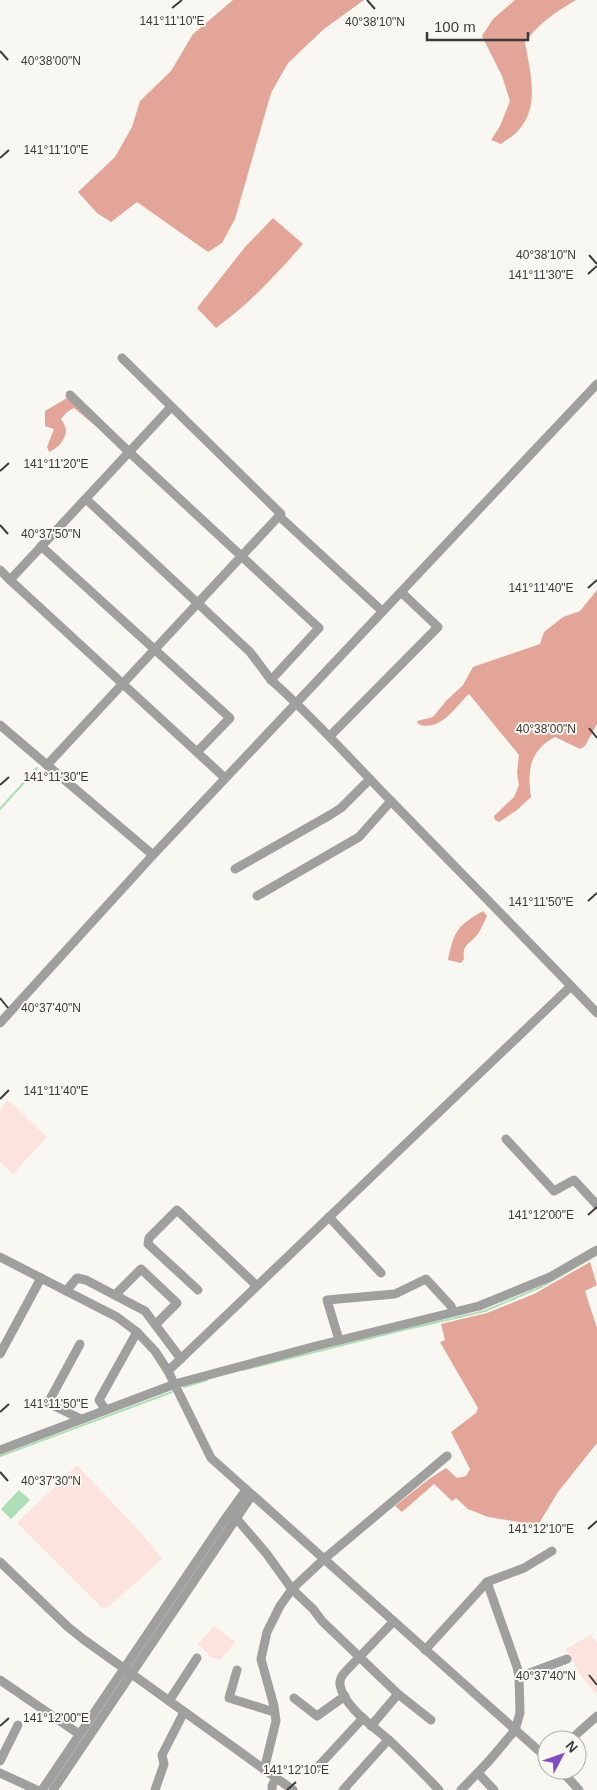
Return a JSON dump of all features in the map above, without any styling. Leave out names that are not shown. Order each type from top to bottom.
[{"type":"street","points":[[122,358],[282,514],[280,516],[382,612]]},
{"type":"street","points":[[0,1022],[225,778],[597,384]]},
{"type":"street","points":[[70,395],[319,628],[271,680]]},
{"type":"street","points":[[10,580],[171,407]]},
{"type":"street","points":[[86,499],[250,652],[271,680],[330,736],[597,1013]]},
{"type":"street","points":[[47,765],[280,516]]},
{"type":"street","points":[[41,546],[230,718],[197,752]]},
{"type":"street","points":[[0,570],[225,778]]},
{"type":"street","points":[[330,736],[438,627],[401,592]]},
{"type":"street","points":[[0,725],[153,855]]},
{"type":"street","points":[[235,869],[330,816],[341,808],[370,779]]},
{"type":"street","points":[[257,896],[359,837],[391,801]]},
{"type":"street","points":[[168,1370],[571,986]]},
{"type":"street","points":[[506,1139],[554,1191],[574,1180],[597,1205]]},
{"type":"street","points":[[198,1290],[148,1244],[149,1238],[176,1210],[256,1285]]},
{"type":"street","points":[[329,1217],[381,1273]]},
{"type":"street","points":[[0,1450],[175,1384],[339,1340],[479,1306],[530,1286],[597,1250]]},
{"type":"street","points":[[0,1257],[117,1317],[137,1332],[155,1351],[168,1370],[212,1458],[537,1749]]},
{"type":"street","points":[[116,1294],[141,1269],[177,1303],[156,1324]]},
{"type":"street","points":[[0,1354],[41,1278]]},
{"type":"street","points":[[66,1291],[77,1278],[86,1280],[116,1294],[145,1311],[181,1359]]},
{"type":"street","points":[[339,1340],[327,1300],[395,1294],[426,1279],[451,1306],[453,1312]]},
{"type":"street","points":[[105,1410],[99,1400],[137,1332]]},
{"type":"street","points":[[80,1344],[48,1403],[81,1419]]},
{"type":"street","points":[[264,1770],[275,1730],[274,1712],[262,1666],[262,1651],[267,1632],[276,1614],[292,1589],[324,1559],[447,1456]]},
{"type":"street","points":[[42,1790],[79,1734],[128,1671],[236,1518],[249,1493]]},
{"type":"street","points":[[53,1790],[223,1522],[249,1493]]},
{"type":"street","points":[[236,1518],[266,1553],[292,1589],[313,1609],[322,1621],[398,1694],[431,1720]]},
{"type":"street","points":[[425,1650],[487,1582],[524,1568],[552,1552]]},
{"type":"street","points":[[2,1567],[68,1627],[293,1790]]},
{"type":"street","points":[[461,1790],[515,1730],[520,1713],[519,1677],[509,1640],[487,1582]]},
{"type":"street","points":[[393,1622],[358,1656],[340,1678],[340,1684],[345,1696],[363,1718],[439,1790]]},
{"type":"street","points":[[169,1702],[197,1658]]},
{"type":"street","points":[[519,1677],[567,1659]]},
{"type":"street","points":[[236,1670],[229,1698],[274,1712]]},
{"type":"street","points":[[0,1680],[79,1734]]},
{"type":"street","points":[[371,1726],[398,1694]]},
{"type":"street","points":[[294,1698],[317,1716],[345,1696]]},
{"type":"street","points":[[155,1790],[164,1764],[162,1755],[184,1712]]},
{"type":"street","points":[[581,1730],[597,1716]]},
{"type":"street","points":[[314,1771],[363,1718]]},
{"type":"street","points":[[0,1761],[18,1725]]},
{"type":"street","points":[[343,1790],[388,1740]]},
{"type":"street","points":[[0,1773],[36,1790]]},
{"type":"street","points":[[478,1773],[494,1790]]},
{"type":"street","points":[[272,1790],[276,1778]]},
{"type":"street","points":[[570,1780],[579,1790]]},
{"type":"shaded area","points":[[233,0],[364,0],[324,29],[288,63],[271,93],[235,219],[222,243],[208,252],[137,202],[111,222],[97,213],[78,192],[115,157],[132,127],[140,101],[171,71],[193,34]]},
{"type":"shaded area","points":[[515,0],[576,0],[548,18],[525,42],[532,89],[529,112],[517,132],[501,144],[491,140],[500,126],[510,101],[502,76],[482,36],[493,19]]},
{"type":"shaded area","points":[[273,218],[303,244],[262,289],[216,328],[197,308],[245,247]]},
{"type":"shaded area","points":[[67,398],[99,426],[98,428],[74,408],[61,419],[66,430],[63,441],[49,452],[47,447],[54,429],[45,426],[45,411]]},
{"type":"shaded area","points":[[597,590],[597,724],[585,746],[580,749],[555,737],[540,748],[535,755],[530,770],[531,797],[517,810],[499,822],[495,820],[494,816],[514,797],[519,785],[517,773],[519,755],[469,694],[453,712],[440,722],[426,726],[418,724],[417,721],[433,717],[463,685],[473,667],[540,644],[544,632],[563,617],[580,611]]},
{"type":"shaded area","points":[[483,911],[487,916],[478,933],[465,947],[464,959],[461,963],[448,960],[452,942],[458,930],[467,921]]},
{"type":"shaded area","points":[[8,1100],[47,1137],[13,1174],[0,1162],[0,1109]]},
{"type":"shaded area","points":[[590,1262],[597,1285],[585,1291],[597,1328],[597,1443],[558,1492],[538,1525],[488,1517],[468,1509],[456,1498],[452,1501],[434,1484],[402,1512],[395,1506],[446,1468],[457,1478],[466,1476],[470,1469],[451,1432],[476,1413],[478,1408],[440,1342],[445,1340],[441,1324],[487,1313],[534,1294]]},
{"type":"shaded area","points":[[77,1465],[141,1533],[162,1559],[107,1608],[101,1607],[17,1523]]},
{"type":"shaded area","points":[[19,1490],[30,1500],[11,1519],[1,1509]]},
{"type":"shaded area","points":[[214,1626],[235,1642],[220,1660],[208,1656],[198,1644]]},
{"type":"shaded area","points":[[590,1635],[597,1643],[597,1692],[595,1693],[579,1673],[566,1649]]},
{"type":"waterway","points":[[0,809],[37,768]]},
{"type":"waterway","points":[[243,1370],[485,1311],[541,1287],[595,1256]]},
{"type":"waterway","points":[[184,1387],[207,1380]]},
{"type":"waterway","points":[[0,1456],[172,1392]]}]
